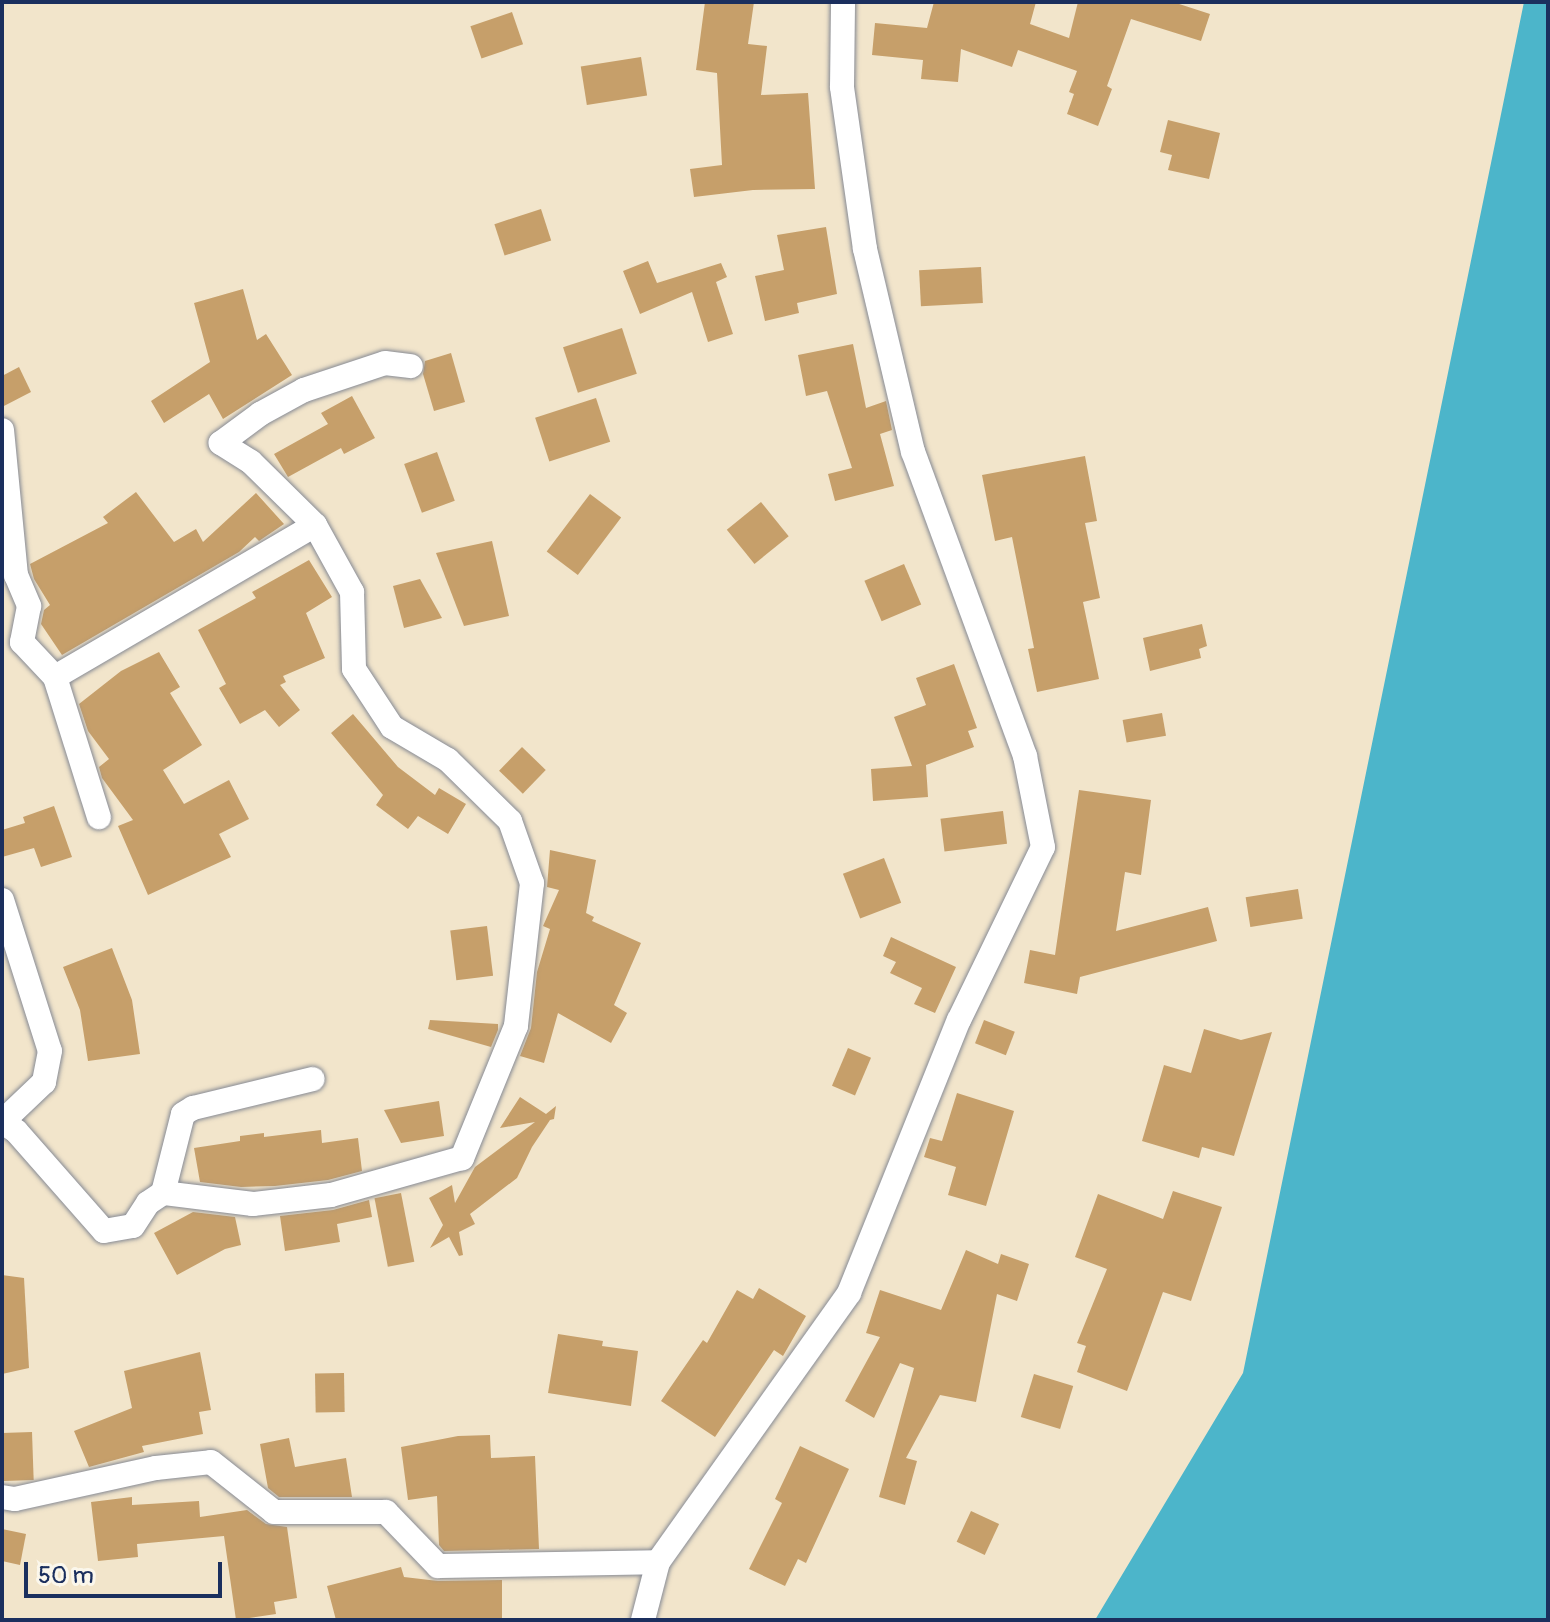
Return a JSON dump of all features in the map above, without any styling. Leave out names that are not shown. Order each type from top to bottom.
[{"type":"street","points":[[643,1620],[658,1562],[849,1293],[959,1020],[1043,847],[1025,756],[913,452],[865,249],[842,87],[843,2]]},
{"type":"street","points":[[2,900],[50,1051],[44,1082],[2,1122],[16,1131],[104,1231],[133,1226],[148,1203],[163,1193],[253,1204],[331,1195],[462,1158],[516,1026],[532,883],[510,821],[448,760],[392,727],[354,669],[352,592],[315,525],[251,462],[221,443],[260,414],[304,390],[385,363],[411,366]]},
{"type":"street","points":[[2,430],[16,575],[29,606],[22,642],[55,677],[99,817]]},
{"type":"street","points":[[55,677],[315,525]]},
{"type":"street","points":[[163,1193],[183,1114],[193,1108],[313,1079]]},
{"type":"street","points":[[2,1497],[15,1499],[156,1468],[211,1462],[274,1512],[386,1512],[438,1566],[658,1562]]},
{"type":"water","points":[[1524,2],[1548,2],[1548,1620],[1095,1620],[1243,1373]]},
{"type":"building","points":[[705,2],[754,2],[748,44],[767,46],[761,95],[808,93],[815,189],[753,190],[694,197],[690,169],[722,165],[717,73],[696,70]]},
{"type":"building","points":[[934,2],[1036,2],[1030,24],[1069,38],[1078,2],[1173,2],[1210,14],[1201,41],[1131,19],[1107,86],[1112,89],[1098,126],[1067,114],[1074,94],[1069,92],[1077,71],[1018,50],[1012,67],[961,49],[958,82],[921,79],[923,60],[872,55],[875,23],[927,28]]},
{"type":"building","points":[[512,12],[523,44],[481,58],[470,26]]},
{"type":"building","points":[[641,57],[647,96],[587,105],[581,67]]},
{"type":"building","points":[[1168,120],[1220,133],[1209,179],[1168,170],[1172,155],[1160,152]]},
{"type":"building","points":[[541,209],[551,240],[505,256],[494,224]]},
{"type":"building","points":[[826,227],[837,294],[797,303],[799,313],[765,321],[755,276],[784,270],[777,235]]},
{"type":"building","points":[[648,261],[657,283],[721,263],[727,277],[716,282],[733,334],[708,342],[692,292],[640,314],[623,271]]},
{"type":"building","points":[[981,267],[983,303],[921,306],[919,270]]},
{"type":"building","points":[[243,289],[257,340],[266,334],[292,375],[223,419],[209,394],[164,423],[151,401],[210,362],[194,303]]},
{"type":"building","points":[[622,328],[637,374],[578,393],[563,347]]},
{"type":"building","points":[[853,344],[866,408],[886,401],[892,430],[880,434],[894,486],[835,501],[828,474],[852,468],[827,391],[806,396],[798,355]]},
{"type":"building","points":[[451,353],[465,402],[434,411],[423,374],[425,361]]},
{"type":"building","points":[[19,367],[31,392],[2,407],[2,376]]},
{"type":"building","points":[[352,396],[375,438],[344,454],[341,448],[288,477],[274,454],[328,424],[321,413]]},
{"type":"building","points":[[596,398],[610,442],[549,462],[535,418]]},
{"type":"building","points":[[437,452],[455,501],[422,513],[404,464]]},
{"type":"building","points":[[1085,456],[1097,521],[1085,523],[1100,598],[1083,602],[1099,679],[1037,692],[1028,649],[1034,648],[1012,537],[995,541],[982,475]]},
{"type":"building","points":[[136,492],[174,542],[196,529],[203,542],[256,493],[284,524],[259,541],[255,537],[239,552],[62,655],[41,624],[44,610],[50,605],[34,579],[30,564],[108,523],[103,517]]},
{"type":"building","points":[[590,494],[621,517],[578,575],[547,552]]},
{"type":"building","points":[[761,502],[789,536],[754,564],[727,530]]},
{"type":"building","points":[[492,541],[509,616],[464,626],[436,553]]},
{"type":"building","points":[[309,560],[332,597],[306,613],[325,658],[283,676],[286,682],[280,685],[300,710],[279,727],[265,710],[240,724],[219,688],[226,684],[198,630],[256,598],[252,592]]},
{"type":"building","points":[[904,564],[921,605],[882,621],[864,581]]},
{"type":"building","points":[[420,579],[442,618],[404,628],[393,586]]},
{"type":"building","points":[[1202,624],[1207,646],[1199,649],[1201,658],[1150,671],[1143,638]]},
{"type":"building","points":[[159,652],[180,687],[170,693],[202,745],[163,770],[184,804],[229,780],[249,819],[219,834],[231,857],[148,895],[118,826],[133,820],[102,778],[99,767],[109,759],[88,731],[79,704],[121,671]]},
{"type":"building","points":[[954,664],[977,728],[968,731],[974,747],[926,765],[928,797],[873,801],[871,769],[912,766],[894,717],[926,705],[916,678]]},
{"type":"building","points":[[1162,713],[1166,736],[1127,743],[1123,720]]},
{"type":"building","points":[[353,714],[398,767],[435,795],[439,788],[466,804],[448,834],[418,816],[408,829],[376,805],[383,795],[331,733]]},
{"type":"building","points":[[522,747],[546,770],[523,794],[499,771]]},
{"type":"building","points":[[1079,790],[1151,800],[1141,875],[1125,872],[1116,931],[1208,907],[1217,941],[1080,977],[1077,994],[1024,983],[1030,950],[1055,955]]},
{"type":"building","points":[[54,806],[72,857],[41,867],[34,848],[2,857],[2,830],[25,823],[23,817]]},
{"type":"building","points":[[1003,811],[1007,844],[944,851],[940,819]]},
{"type":"building","points":[[550,850],[596,860],[586,913],[594,917],[592,921],[641,943],[614,1005],[627,1013],[611,1043],[558,1013],[544,1063],[520,1056],[531,1028],[537,972],[550,929],[543,926],[559,890],[547,887]]},
{"type":"building","points":[[884,858],[901,903],[860,919],[843,874]]},
{"type":"building","points":[[1298,889],[1303,919],[1250,927],[1246,897]]},
{"type":"building","points":[[487,926],[493,976],[456,980],[450,931]]},
{"type":"building","points":[[891,937],[956,967],[935,1013],[914,1004],[922,988],[890,973],[896,962],[883,956]]},
{"type":"building","points":[[112,948],[132,1000],[140,1054],[88,1061],[80,1010],[63,967]]},
{"type":"building","points":[[430,1020],[498,1024],[498,1030],[491,1047],[428,1029]]},
{"type":"building","points":[[984,1020],[1015,1032],[1006,1055],[975,1043]]},
{"type":"building","points":[[1204,1029],[1241,1040],[1272,1032],[1234,1156],[1202,1147],[1199,1158],[1142,1141],[1164,1065],[1191,1073]]},
{"type":"building","points":[[848,1048],[871,1058],[855,1096],[832,1086]]},
{"type":"building","points":[[957,1093],[1014,1111],[986,1206],[948,1195],[956,1167],[924,1157],[930,1138],[942,1141]]},
{"type":"building","points":[[520,1097],[546,1114],[556,1106],[554,1119],[550,1120],[532,1147],[517,1178],[470,1214],[475,1224],[459,1232],[463,1255],[459,1256],[449,1237],[430,1248],[443,1225],[429,1198],[452,1185],[455,1203],[475,1167],[535,1122],[500,1128]]},
{"type":"building","points":[[439,1101],[444,1136],[401,1143],[384,1110]]},
{"type":"building","points":[[321,1130],[322,1143],[358,1138],[362,1171],[328,1180],[275,1186],[241,1187],[200,1182],[194,1148],[240,1141],[240,1136],[264,1133],[264,1137]]},
{"type":"building","points":[[1173,1191],[1222,1207],[1191,1301],[1163,1292],[1127,1391],[1077,1372],[1086,1346],[1077,1343],[1107,1269],[1075,1257],[1098,1194],[1163,1219]]},
{"type":"building","points":[[401,1193],[414,1262],[388,1267],[374,1198]]},
{"type":"building","points":[[369,1200],[372,1217],[337,1224],[340,1242],[285,1251],[280,1216],[333,1210]]},
{"type":"building","points":[[193,1212],[235,1217],[241,1245],[225,1249],[177,1275],[154,1233]]},
{"type":"building","points":[[966,1250],[998,1264],[1001,1254],[1029,1264],[1017,1301],[997,1294],[976,1402],[940,1395],[906,1458],[917,1461],[905,1505],[879,1497],[914,1368],[900,1363],[874,1418],[845,1401],[880,1337],[866,1333],[880,1290],[941,1310]]},
{"type":"building","points":[[2,1275],[24,1278],[29,1368],[2,1374]]},
{"type":"building","points":[[759,1288],[806,1316],[783,1356],[774,1350],[715,1437],[661,1401],[703,1340],[707,1343],[737,1290],[753,1299]]},
{"type":"building","points":[[558,1334],[603,1341],[602,1346],[638,1351],[631,1406],[548,1393]]},
{"type":"building","points":[[200,1352],[211,1410],[199,1412],[203,1434],[142,1446],[144,1452],[89,1467],[74,1431],[132,1408],[124,1371]]},
{"type":"building","points":[[344,1373],[345,1412],[316,1413],[315,1374]]},
{"type":"building","points":[[1034,1374],[1073,1386],[1060,1429],[1021,1417]]},
{"type":"building","points":[[32,1432],[34,1480],[4,1481],[2,1433]]},
{"type":"building","points":[[490,1435],[491,1458],[535,1456],[539,1549],[444,1551],[439,1545],[437,1496],[408,1500],[401,1447],[458,1436]]},
{"type":"building","points":[[289,1438],[295,1467],[346,1458],[352,1497],[279,1497],[268,1488],[260,1444]]},
{"type":"building","points":[[800,1446],[849,1469],[806,1563],[798,1559],[785,1586],[749,1569],[782,1503],[775,1499]]},
{"type":"building","points":[[132,1497],[132,1505],[199,1501],[200,1517],[247,1510],[266,1524],[287,1527],[297,1598],[274,1602],[276,1614],[236,1620],[224,1536],[137,1544],[138,1557],[98,1561],[91,1502]]},
{"type":"building","points":[[971,1511],[999,1524],[985,1555],[957,1542]]},
{"type":"building","points":[[2,1529],[26,1534],[20,1565],[2,1561]]},
{"type":"building","points":[[401,1567],[404,1577],[438,1581],[502,1580],[502,1620],[336,1620],[327,1586]]}]
